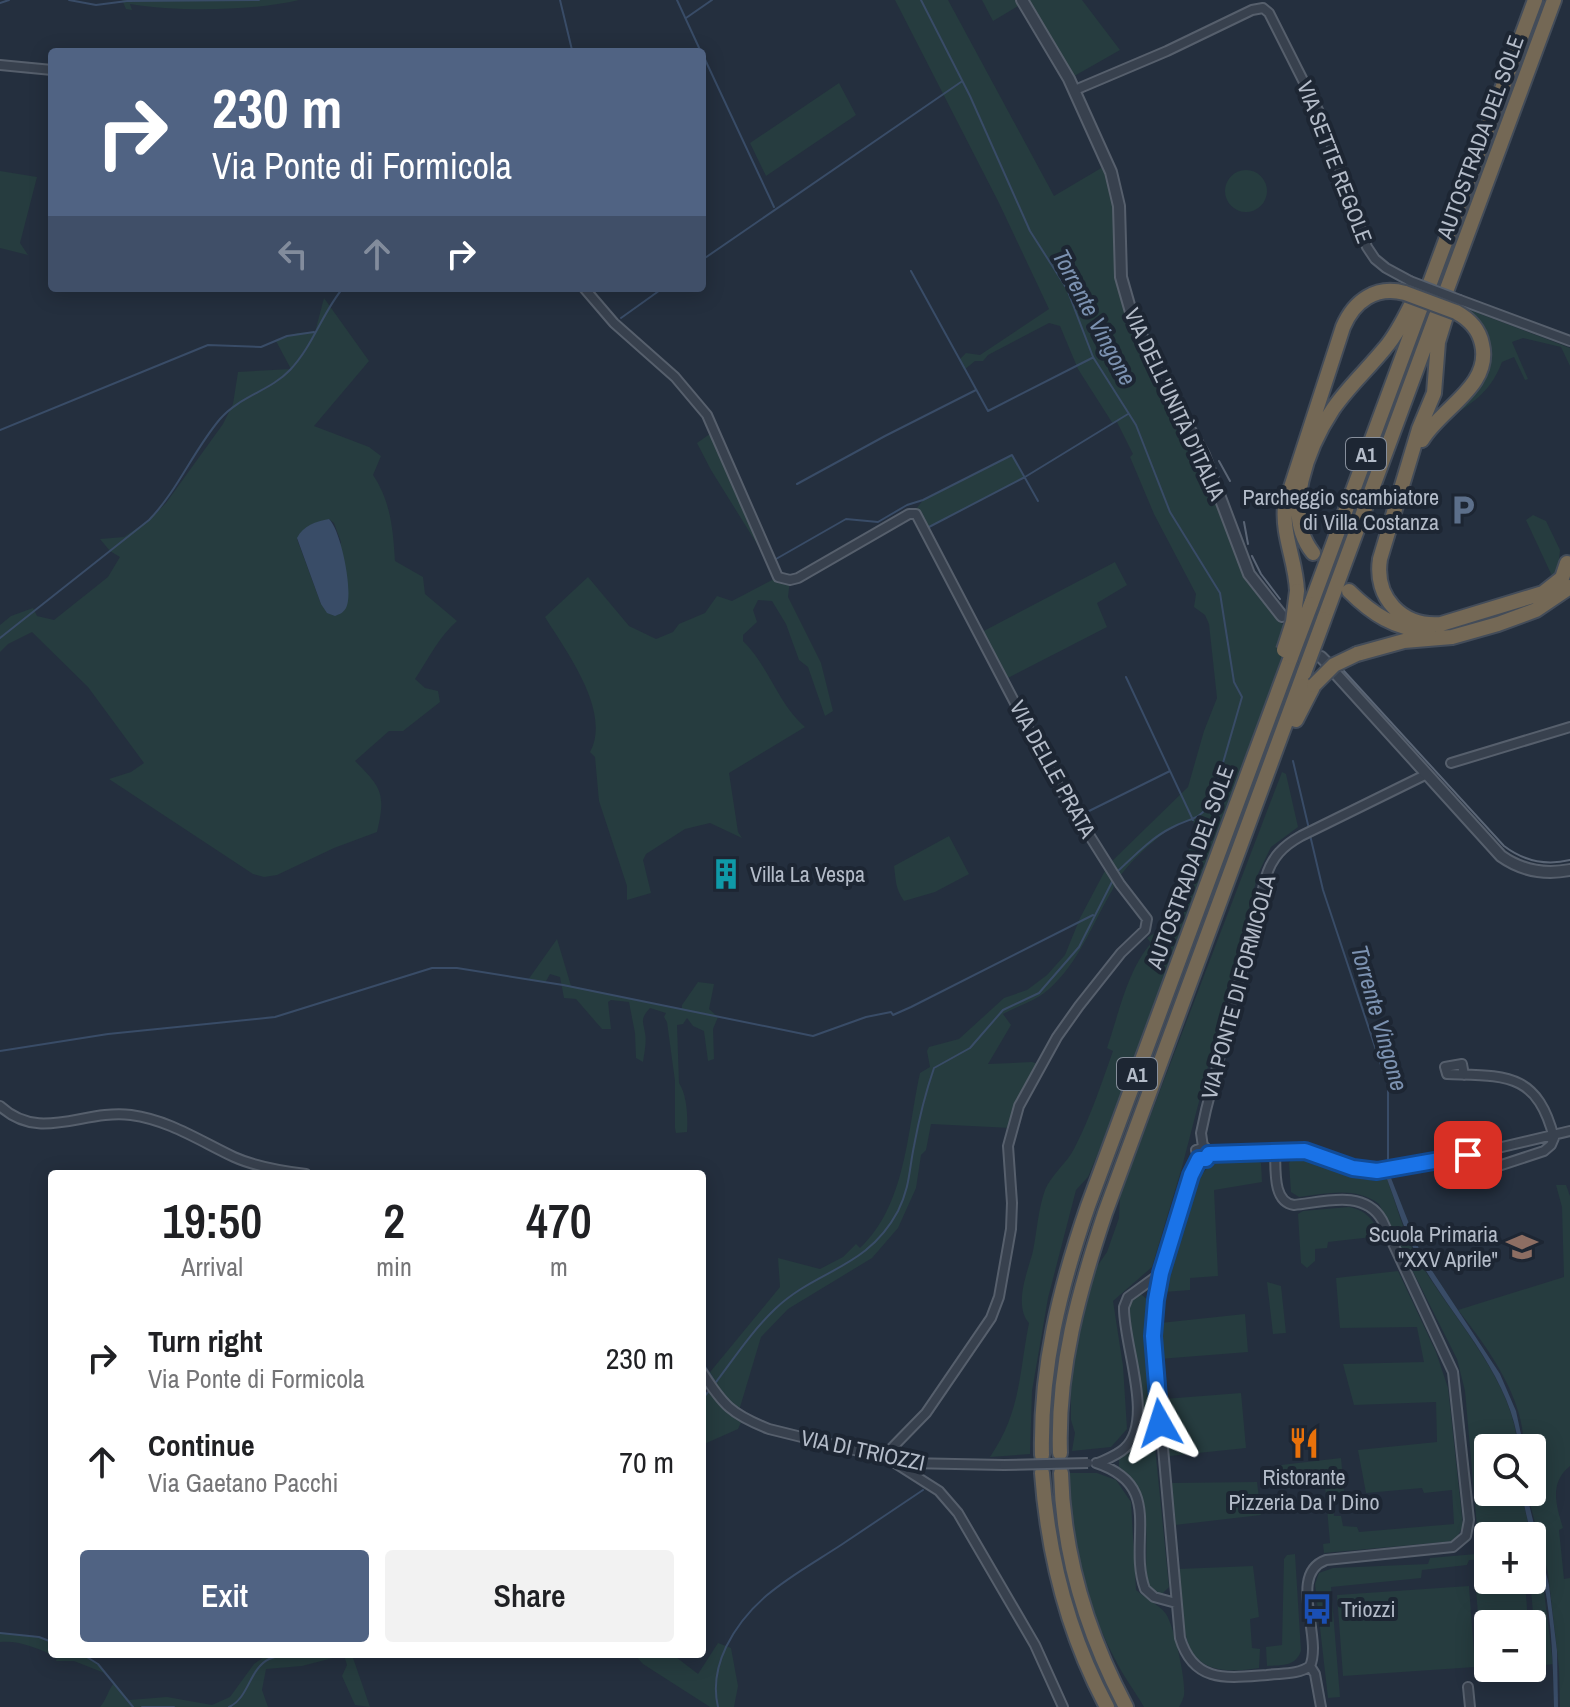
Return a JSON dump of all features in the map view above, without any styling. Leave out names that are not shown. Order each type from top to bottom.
[{"type":"highway","name":"AUTOSTRADA DEL SOLE","points":[[1042,1455],[1047,1361],[1067,1269],[1274,704],[1276,673],[1311,604],[1417,290],[1456,212],[1535,0]]},
{"type":"highway","name":"AUTOSTRADA DEL SOLE","points":[[1060,1453],[1064,1368],[1083,1277],[1324,619],[1450,302],[1473,218],[1554,0]]},
{"type":"highway","points":[[1313,553],[1300,527],[1297,504],[1316,441],[1333,409],[1390,342],[1417,290]]},
{"type":"highway","points":[[1288,654],[1297,591],[1284,529],[1285,506],[1343,327],[1351,310],[1367,297],[1386,291],[1417,290],[1450,302],[1468,319],[1478,333],[1483,348],[1483,364],[1475,383],[1429,428],[1411,462]]},
{"type":"highway","points":[[1450,302],[1438,342],[1436,385],[1419,429],[1379,566],[1383,594],[1399,613],[1428,625],[1460,620],[1543,593],[1562,578],[1567,563]]},
{"type":"highway","points":[[1254,807],[1314,685],[1334,665],[1357,654],[1404,641],[1452,637],[1498,624],[1536,610],[1570,587]]},
{"type":"highway","points":[[1349,591],[1377,616],[1407,629],[1450,633],[1498,624]]},
{"type":"highway","points":[[1042,1473],[1060,1590],[1083,1657],[1107,1707]]},
{"type":"highway","points":[[1061,1473],[1065,1522],[1077,1584],[1098,1649],[1126,1707]]},
{"type":"street","name":"VIA DELL'UNITÀ D'ITALIA","points":[[1022,0],[1075,90],[1116,188],[1121,277],[1129,307],[1159,375],[1204,455],[1249,574],[1282,616]]},
{"type":"street","name":"VIA SETTE REGOLE","points":[[1075,90],[1260,8],[1269,13],[1318,109],[1367,247],[1386,268],[1417,290]]},
{"type":"street","points":[[0,65],[48,70]]},
{"type":"street","name":"VIA DELLE PRATA","points":[[587,292],[614,323],[675,377],[707,415],[778,577],[798,578],[909,514],[916,514],[1059,787],[1120,884],[1143,912],[1147,924],[1057,1037],[1019,1106],[1008,1146],[1011,1229],[999,1297],[991,1318],[926,1413],[884,1456]]},
{"type":"street","points":[[1450,302],[1570,341]]},
{"type":"street","points":[[1337,675],[1506,859],[1539,872],[1570,870]]},
{"type":"street","points":[[1451,763],[1570,727]]},
{"type":"street","name":"VIA PONTE DI FORMICOLA","points":[[1176,1603],[1153,1336],[1156,1300],[1161,1273],[1191,1175],[1199,1159],[1196,1150],[1206,1150],[1201,1133],[1206,1110],[1269,868],[1281,849],[1301,836],[1427,774]]},
{"type":"street","points":[[1464,1075],[1501,1076],[1520,1083],[1536,1099],[1553,1135],[1551,1145],[1544,1151],[1465,1177]]},
{"type":"street","points":[[0,1106],[32,1125],[43,1126],[101,1115],[148,1119],[200,1138],[258,1166],[282,1170]]},
{"type":"street","points":[[1206,1150],[1305,1151],[1353,1168],[1377,1171],[1501,1148],[1570,1131]]},
{"type":"street","points":[[1098,1463],[1114,1470],[1130,1483],[1139,1502],[1145,1589],[1154,1597],[1176,1603],[1183,1649],[1197,1667],[1208,1674],[1232,1678],[1299,1672],[1310,1666],[1314,1652],[1307,1587],[1314,1566],[1326,1560],[1453,1547],[1466,1536],[1469,1520],[1453,1372],[1382,1220],[1371,1206],[1358,1201],[1286,1203],[1279,1194],[1275,1151]]},
{"type":"street","points":[[1098,1463],[1127,1447],[1137,1428],[1138,1404],[1124,1313],[1125,1301],[1161,1273]]},
{"type":"street","points":[[1135,1292],[1149,1293],[1156,1300]]},
{"type":"street","name":"VIA DI TRIOZZI","points":[[706,1378],[725,1406],[747,1421],[843,1449],[907,1463],[1098,1463]]},
{"type":"street","points":[[884,1456],[939,1491],[958,1513],[1035,1645],[1063,1707]]},
{"type":"street","points":[[1310,1666],[1315,1674],[1321,1707]]},
{"type":"street","points":[[1468,1687],[1470,1707]]},
{"type":"green space","points":[[122,0],[299,0],[215,9],[130,4],[132,10],[126,9]]},
{"type":"green space","points":[[895,0],[948,0],[1054,196],[1108,164],[1115,184],[1122,286],[1188,424],[1245,564],[1282,616],[1281,622],[1290,633],[1276,673],[1274,704],[1170,982],[1088,1177],[1076,1190],[1048,1298],[1032,1391],[1030,1454],[990,1457],[1008,1424],[1017,1392],[1029,1323],[1022,1307],[1023,1288],[1039,1213],[1045,1190],[1074,1149],[1090,1113],[1113,1051],[1107,1048],[1124,993],[1151,943],[1147,938],[1159,930],[1196,831],[1193,821],[1180,823],[1163,834],[1123,872],[1077,955],[1059,979],[1038,997],[1003,1014],[1011,1025],[988,1064],[1032,1062],[1041,1065],[1011,1128],[931,1124],[926,1150],[921,1155],[916,1188],[898,1228],[872,1258],[788,1309],[761,1337],[738,1414],[743,1418],[738,1429],[706,1443],[706,1394],[710,1390],[706,1377],[780,1287],[778,1258],[820,1269],[843,1257],[856,1244],[860,1248],[875,1231],[896,1189],[920,1073],[930,1067],[929,1047],[959,1039],[1004,998],[1027,990],[1047,975],[1065,955],[1080,918],[1108,865],[1188,787],[1217,698],[1209,624],[1205,615],[1194,607],[1196,594],[1154,514],[1130,457],[1133,454],[1117,422],[1113,424],[1078,369],[1060,326],[1049,323],[988,355],[983,361],[975,361],[964,370],[959,360],[966,353],[980,355],[1049,309],[999,203]]},
{"type":"green space","points":[[982,0],[1082,0],[1120,50],[1069,79],[1023,3],[993,21]]},
{"type":"green space","points":[[839,83],[856,115],[766,176],[750,143]]},
{"type":"green space","points":[[1246,170],[1261,176],[1267,191],[1261,206],[1246,212],[1231,206],[1225,191],[1231,176]]},
{"type":"green space","points":[[0,171],[37,177],[20,243],[28,255],[0,248]]},
{"type":"green space","points":[[324,298],[369,361],[314,426],[369,447],[381,456],[373,475],[387,506],[395,561],[423,577],[425,594],[457,621],[439,641],[415,679],[425,688],[438,691],[440,702],[403,731],[389,731],[355,761],[380,792],[377,832],[277,875],[264,877],[253,874],[109,779],[131,772],[144,763],[88,687],[32,632],[8,644],[0,652],[0,625],[11,616],[33,608],[37,616],[54,620],[108,577],[120,557],[100,539],[124,537],[149,520],[166,503],[223,424],[233,404],[238,372],[291,369],[276,341],[297,333],[315,332]],"holes":[[[329,519],[334,523],[341,542],[321,604],[297,539]]]},
{"type":"green space","points":[[1459,306],[1570,348],[1570,366],[1561,347],[1523,338],[1512,342],[1528,379],[1525,380],[1514,357],[1502,362],[1485,391],[1442,424],[1483,380],[1471,315]]},
{"type":"green space","points":[[714,431],[772,568],[697,443]]},
{"type":"green space","points":[[1012,455],[1025,477],[929,527],[925,528],[913,513],[923,500]]},
{"type":"green space","points":[[1533,515],[1546,521],[1560,550],[1558,572],[1553,578],[1526,520]]},
{"type":"green space","points":[[1115,562],[1127,585],[1097,603],[1107,627],[1004,680],[980,633]]},
{"type":"green space","points":[[588,577],[629,626],[656,639],[673,632],[679,624],[705,613],[717,596],[732,601],[778,577],[790,580],[788,597],[821,663],[833,711],[825,716],[808,667],[799,660],[786,624],[772,601],[758,600],[753,610],[757,622],[743,635],[743,641],[787,707],[805,727],[729,773],[738,832],[742,838],[710,823],[685,829],[646,854],[643,860],[651,893],[627,900],[627,886],[599,801],[595,757],[590,752],[595,736],[591,701],[584,682],[545,617]]},
{"type":"green space","points":[[1282,772],[1286,774],[1298,827],[1271,847],[1258,874],[1182,1167],[1152,1267],[1113,1301],[1123,1366],[1127,1429],[1111,1447],[1072,1451],[1075,1433],[1071,1420],[1071,1367],[1096,1268],[1107,1252],[1119,1218],[1120,1195]]},
{"type":"green space","points":[[949,836],[969,874],[935,892],[904,901],[897,888],[894,866]]},
{"type":"green space","points":[[557,939],[571,986],[682,1010],[682,1005],[698,982],[714,984],[709,1009],[718,1017],[713,1029],[714,1059],[708,1061],[704,1031],[693,1026],[687,1018],[683,1024],[677,1025],[679,1083],[685,1100],[687,1132],[676,1133],[675,1128],[675,1081],[664,1017],[666,1013],[650,1008],[643,1018],[646,1040],[643,1062],[636,1058],[629,1002],[608,1002],[611,1029],[602,1029],[576,999],[564,998],[560,977],[550,974],[545,983],[528,980]]},
{"type":"green space","points":[[1299,1157],[1365,1180],[1387,1179],[1415,1254],[1492,1372],[1505,1396],[1516,1434],[1474,1434],[1474,1493],[1465,1391],[1457,1359],[1379,1204],[1351,1193],[1299,1197],[1291,1192],[1289,1163],[1292,1158]]},
{"type":"green space","points":[[1252,1159],[1261,1163],[1262,1182],[1214,1190],[1218,1276],[1190,1278],[1190,1290],[1164,1292],[1201,1175],[1214,1161]]},
{"type":"green space","points":[[1556,1185],[1566,1185],[1570,1196],[1570,1466],[1559,1480],[1556,1495],[1563,1528],[1559,1530],[1564,1579],[1570,1578],[1570,1707],[1560,1707],[1559,1668],[1546,1565],[1546,1522],[1535,1522],[1531,1506],[1546,1506],[1546,1434],[1523,1434],[1518,1410],[1502,1374],[1458,1310],[1564,1277],[1562,1207]]},
{"type":"green space","points":[[1349,1207],[1369,1217],[1381,1236],[1328,1242],[1327,1248],[1315,1249],[1315,1261],[1307,1268],[1301,1263],[1298,1214]]},
{"type":"green space","points":[[1398,1271],[1436,1352],[1448,1388],[1463,1526],[1455,1541],[1324,1553],[1323,1544],[1330,1543],[1325,1485],[1283,1489],[1281,1465],[1341,1458],[1345,1501],[1333,1503],[1334,1516],[1341,1516],[1343,1526],[1357,1527],[1359,1532],[1454,1524],[1452,1490],[1424,1493],[1422,1488],[1366,1493],[1358,1450],[1437,1442],[1436,1402],[1354,1405],[1343,1364],[1424,1362],[1417,1327],[1340,1328],[1336,1278]]},
{"type":"green space","points":[[1267,1282],[1281,1286],[1286,1333],[1273,1334]]},
{"type":"green space","points":[[1137,1295],[1149,1301],[1146,1357],[1169,1587],[1162,1594],[1147,1586],[1144,1506],[1131,1478],[1119,1467],[1119,1459],[1135,1441],[1142,1417],[1127,1309],[1131,1298]]},
{"type":"green space","points":[[1245,1314],[1248,1352],[1159,1359],[1160,1323]]},
{"type":"green space","points":[[1241,1393],[1246,1448],[1169,1456],[1164,1399]]},
{"type":"green space","points":[[1070,1473],[1097,1473],[1116,1480],[1131,1502],[1136,1590],[1161,1608],[1169,1620],[1183,1678],[1184,1695],[1179,1707],[1144,1707],[1105,1639],[1075,1544]]},
{"type":"green space","points":[[1257,1482],[1261,1515],[1175,1525],[1171,1483]]},
{"type":"green space","points":[[1475,1506],[1524,1506],[1528,1522],[1477,1522]]},
{"type":"green space","points":[[1295,1554],[1301,1651],[1292,1663],[1267,1666],[1266,1647],[1282,1645],[1284,1559],[1287,1555]]},
{"type":"green space","points":[[1474,1554],[1474,1560],[1469,1560],[1467,1565],[1422,1570],[1421,1578],[1331,1587],[1340,1697],[1328,1698],[1315,1584],[1319,1573],[1333,1568],[1428,1564],[1430,1558]]},
{"type":"green space","points":[[1253,1566],[1259,1617],[1250,1619],[1252,1648],[1260,1649],[1259,1668],[1232,1670],[1212,1667],[1199,1659],[1190,1647],[1182,1613],[1178,1569]]},
{"type":"green space","points":[[1469,1586],[1474,1667],[1343,1676],[1337,1595]]},
{"type":"green space","points":[[1476,1594],[1526,1594],[1527,1610],[1478,1610]]},
{"type":"green space","points":[[1531,1594],[1544,1594],[1553,1664],[1546,1665],[1546,1610],[1533,1610]]},
{"type":"green space","points":[[0,1633],[39,1637],[48,1640],[48,1653],[15,1642],[0,1642]]},
{"type":"green space","points":[[718,1643],[731,1648],[738,1686],[734,1707],[710,1707],[638,1658],[677,1658],[698,1674]]},
{"type":"green space","points":[[57,1658],[86,1658],[107,1674],[74,1661],[56,1661]]},
{"type":"green space","points":[[262,1658],[333,1658],[302,1666],[266,1669],[262,1690],[268,1707],[100,1707],[114,1683],[129,1700],[167,1697],[212,1705],[230,1697],[254,1664]]},
{"type":"green space","points":[[345,1658],[353,1658],[370,1707],[355,1705],[342,1676],[347,1665]]},
{"type":"water","points":[[329,519],[342,548],[348,590],[346,608],[335,616],[327,613],[321,604],[297,538],[310,525]]},
{"type":"water","points":[[1391,1178],[1421,1254],[1500,1374],[1516,1411],[1521,1434],[1516,1434],[1505,1396],[1493,1372],[1414,1249],[1387,1179]]},
{"type":"water","points":[[1524,1506],[1529,1506],[1533,1522],[1528,1522]]},
{"type":"water","points":[[1546,1573],[1557,1651],[1558,1707],[1554,1707]]},
{"type":"waterway","points":[[0,3],[9,0]]},
{"type":"waterway","points":[[69,0],[96,5],[127,1],[259,0]]},
{"type":"waterway","points":[[560,0],[572,48]]},
{"type":"waterway","points":[[677,0],[699,48]]},
{"type":"waterway","points":[[686,18],[712,0]]},
{"type":"waterway","name":"Torrente Vingone","points":[[921,0],[970,96],[1030,231],[1067,289],[1093,357],[1136,425],[1170,512],[1220,593],[1234,682],[1242,697],[1212,801],[1198,816],[1156,837],[1117,872]]},
{"type":"waterway","points":[[706,62],[774,207]]},
{"type":"waterway","points":[[706,257],[961,82]]},
{"type":"waterway","points":[[911,271],[988,411],[1092,358]]},
{"type":"waterway","points":[[0,638],[149,520],[169,496],[220,419],[282,377],[298,361],[340,292]]},
{"type":"waterway","points":[[621,318],[657,292]]},
{"type":"waterway","points":[[0,430],[208,345],[261,347],[287,336],[314,332]]},
{"type":"waterway","points":[[797,484],[976,390]]},
{"type":"waterway","points":[[929,527],[1025,477],[1128,414]]},
{"type":"waterway","points":[[776,559],[846,519],[878,522],[1012,455],[1038,501]]},
{"type":"waterway","points":[[1126,677],[1193,820]]},
{"type":"waterway","name":"Torrente Vingone","points":[[1293,761],[1309,829]]},
{"type":"waterway","points":[[1083,814],[1170,771]]},
{"type":"waterway","name":"Torrente Vingone","points":[[1310,835],[1323,890],[1388,1086],[1388,1165]]},
{"type":"waterway","points":[[713,1386],[775,1309],[808,1285],[857,1257],[886,1230],[905,1194],[920,1116],[934,1068],[970,1048],[1003,1010],[1039,993],[1079,947],[1114,878]]},
{"type":"waterway","points":[[0,1051],[108,1034],[275,1017],[432,968],[457,968],[563,985],[813,1036],[866,1017],[891,1012],[893,1015],[1093,915]]},
{"type":"waterway","points":[[706,1368],[715,1382]]},
{"type":"waterway","points":[[706,1394],[709,1391]]},
{"type":"waterway","points":[[718,1707],[716,1684],[720,1661],[736,1629],[761,1600],[923,1490]]},
{"type":"waterway","points":[[0,1633],[48,1640]]},
{"type":"waterway","points":[[88,1658],[98,1664],[133,1707]]},
{"type":"waterway","points":[[229,1707],[241,1697],[257,1669],[272,1658]]},
{"type":"waterway","points":[[142,1707],[174,1707]]},
{"type":"tram line","points":[[1219,461],[1230,481]]},
{"type":"tram line","points":[[1244,522],[1248,544]]},
{"type":"tram line","points":[[1252,556],[1280,599]]},
{"type":"tram line","points":[[1344,671],[1504,846],[1536,861],[1570,860]]},
{"type":"place","name":"Parcheggio scambiatore di Villa Costanza","points":[[1463,510]]},
{"type":"place","name":"Villa La Vespa","points":[[726,874]]},
{"type":"place","name":"Scuola Primaria \"XXV Aprile\"","points":[[1522,1247]]},
{"type":"place","name":"Ristorante Pizzeria Da I' Dino","points":[[1304,1443]]},
{"type":"place","name":"Triozzi","points":[[1317,1609]]},
{"type":"route","points":[[1160,1423],[1153,1336],[1156,1300],[1161,1273],[1191,1175],[1199,1159],[1206,1159],[1209,1154],[1293,1150],[1312,1152],[1353,1168],[1377,1171],[1468,1155]]}]
